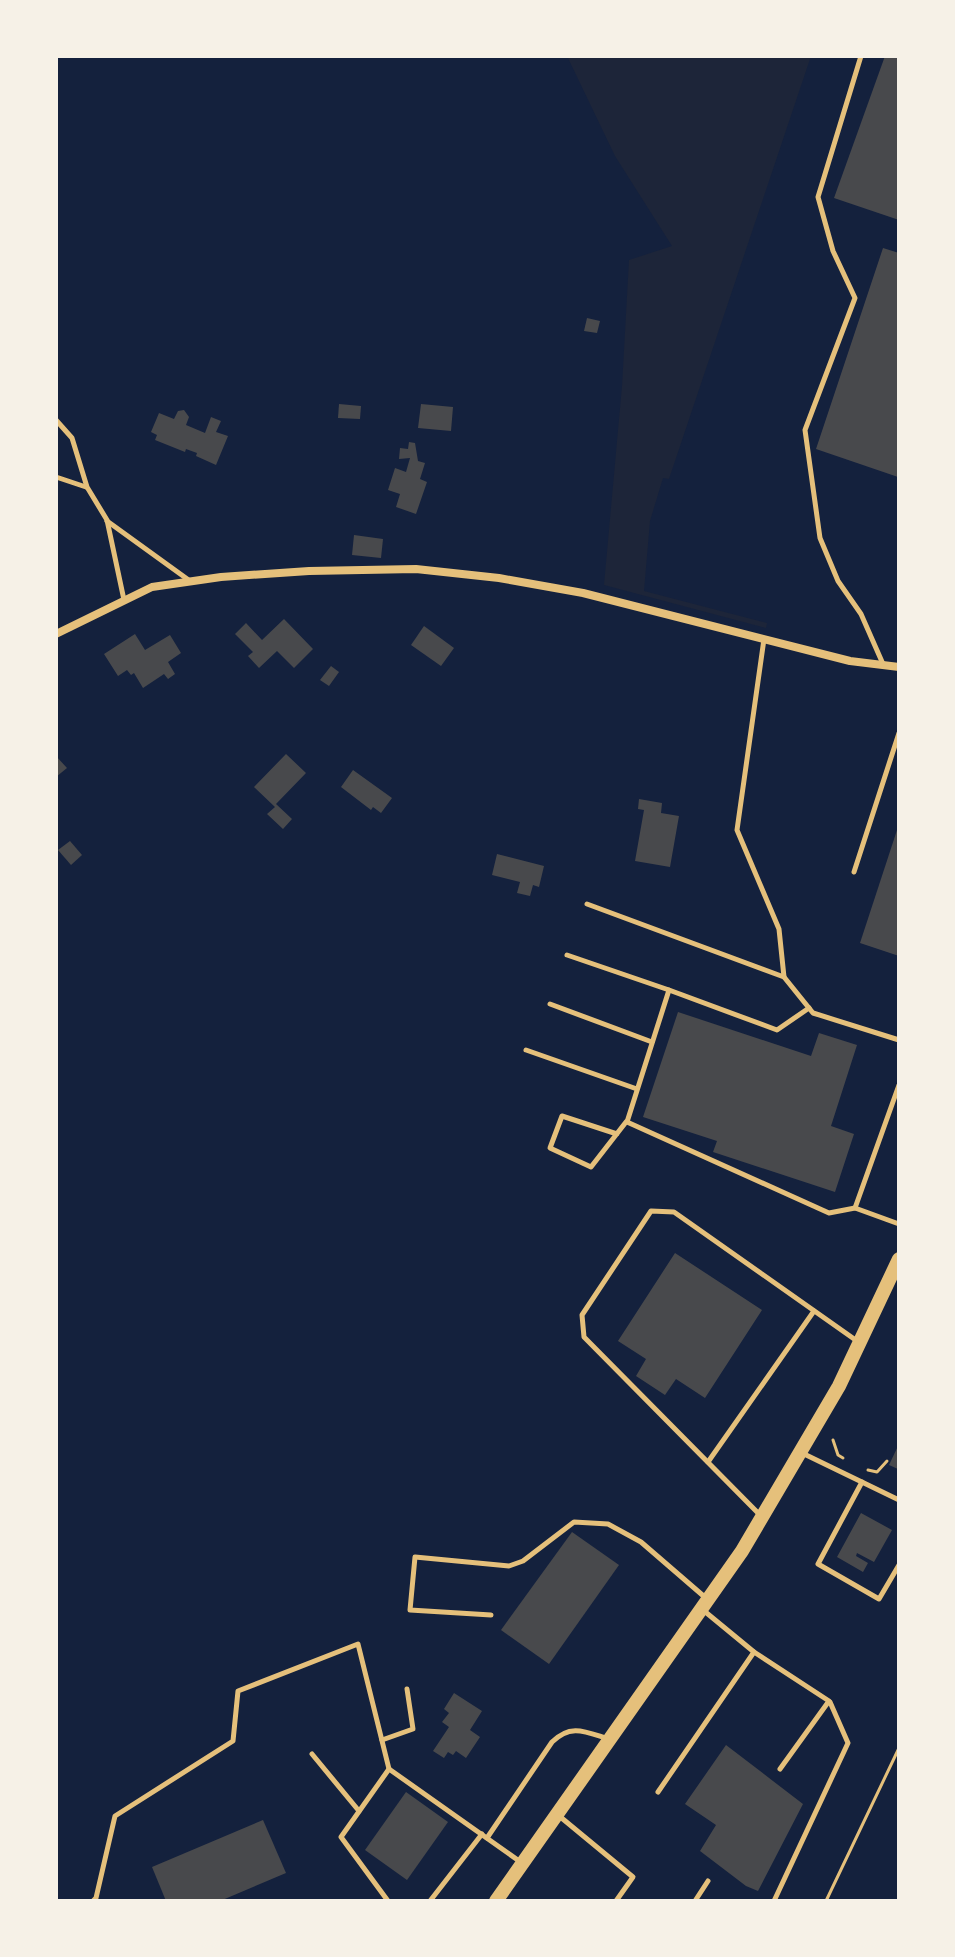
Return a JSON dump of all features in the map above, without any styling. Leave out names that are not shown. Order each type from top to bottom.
[{"type":"main road","points":[[496,1901],[705,1605],[763,1517],[839,1386],[899,1259]]},
{"type":"street","points":[[56,634],[152,587],[309,571],[416,569],[499,578],[583,593],[850,661],[899,667]]},
{"type":"lane","points":[[861,56],[818,197],[833,251],[855,298],[805,430],[820,538],[838,581],[861,614],[883,665]]},
{"type":"lane","points":[[56,420],[72,438],[87,487],[107,520],[124,601]]},
{"type":"lane","points":[[56,477],[87,487]]},
{"type":"lane","points":[[107,520],[190,581]]},
{"type":"lane","points":[[764,638],[737,830],[779,929],[784,977]]},
{"type":"lane","points":[[854,872],[899,733]]},
{"type":"lane","points":[[587,904],[784,977],[813,1013],[899,1040]]},
{"type":"lane","points":[[567,955],[777,1030],[809,1008]]},
{"type":"lane","points":[[617,1134],[562,1116],[550,1148],[591,1167],[627,1122],[669,990]]},
{"type":"lane","points":[[550,1004],[652,1042]]},
{"type":"lane","points":[[526,1050],[637,1089]]},
{"type":"lane","points":[[855,1208],[899,1085]]},
{"type":"lane","points":[[627,1122],[829,1213],[855,1208],[899,1224]]},
{"type":"lane","points":[[763,1517],[584,1337],[582,1315],[651,1211],[674,1212],[860,1343]]},
{"type":"lane","points":[[708,1462],[814,1311]]},
{"type":"lane","points":[[801,1452],[899,1500]]},
{"type":"lane","points":[[862,1482],[818,1564],[879,1599],[899,1565]]},
{"type":"lane","points":[[491,1615],[410,1610],[415,1557],[509,1566],[523,1561],[574,1522],[608,1524],[641,1542],[754,1652],[829,1701],[848,1743],[774,1901]]},
{"type":"lane","points":[[96,1900],[115,1816],[233,1741],[238,1691],[358,1644],[389,1769],[523,1863]]},
{"type":"lane","points":[[658,1792],[754,1652]]},
{"type":"lane","points":[[382,1740],[413,1729],[407,1689]]},
{"type":"lane","points":[[780,1769],[829,1701]]},
{"type":"lane","points":[[430,1901],[484,1836],[563,1731],[576,1730],[610,1739]]},
{"type":"lane","points":[[312,1754],[359,1811]]},
{"type":"lane","points":[[388,1901],[341,1837],[389,1769]]},
{"type":"lane","points":[[558,1814],[633,1877],[616,1901]]},
{"type":"lane","points":[[695,1901],[708,1881]]},
{"type":"path","points":[[833,1440],[838,1455],[847,1461]]},
{"type":"path","points":[[862,1470],[877,1472],[887,1461]]},
{"type":"path","points":[[826,1901],[899,1748]]},
{"type":"shaded area","points":[[567,56],[811,56],[669,479],[663,478],[650,521],[644,591],[767,623],[766,628],[604,585],[622,386],[629,260],[672,246],[615,156]]},
{"type":"building","points":[[885,56],[899,56],[899,220],[834,198]]},
{"type":"building","points":[[883,248],[899,253],[898,477],[816,449]]},
{"type":"building","points":[[587,318],[600,321],[597,333],[584,331]]},
{"type":"building","points":[[339,404],[361,406],[360,419],[338,418]]},
{"type":"building","points":[[421,404],[453,407],[451,431],[418,428]]},
{"type":"building","points":[[184,410],[189,417],[186,425],[205,433],[211,417],[221,421],[216,432],[228,436],[216,465],[196,456],[197,453],[186,449],[185,452],[155,440],[157,435],[151,432],[159,413],[174,419],[178,411]]},
{"type":"building","points":[[409,442],[415,443],[418,461],[425,463],[420,479],[427,482],[416,514],[396,507],[400,494],[388,490],[395,468],[406,472],[410,458],[399,459],[400,448],[408,449]]},
{"type":"building","points":[[354,535],[383,539],[381,558],[352,555]]},
{"type":"building","points":[[284,619],[313,649],[294,668],[277,651],[259,668],[248,656],[253,652],[235,634],[246,623],[262,640]]},
{"type":"building","points":[[424,626],[454,648],[441,666],[411,645]]},
{"type":"building","points":[[135,634],[145,650],[170,635],[181,653],[168,662],[175,674],[168,679],[164,674],[143,688],[134,673],[131,675],[127,670],[118,676],[104,654]]},
{"type":"building","points":[[331,666],[339,672],[329,686],[320,680]]},
{"type":"building","points":[[286,754],[306,773],[276,804],[292,819],[283,829],[267,814],[275,807],[254,787]]},
{"type":"building","points":[[56,756],[67,768],[56,777]]},
{"type":"building","points":[[353,770],[392,798],[381,813],[373,807],[371,810],[341,787]]},
{"type":"building","points":[[639,799],[662,803],[661,813],[679,816],[670,867],[635,861],[644,810],[638,809]]},
{"type":"building","points":[[899,827],[899,956],[860,943]]},
{"type":"building","points":[[70,841],[82,855],[71,865],[58,850]]},
{"type":"building","points":[[497,854],[544,866],[539,887],[533,885],[530,896],[517,893],[520,882],[492,875]]},
{"type":"building","points":[[678,1012],[811,1056],[819,1033],[857,1045],[831,1126],[854,1134],[835,1192],[713,1152],[717,1141],[643,1117]]},
{"type":"building","points":[[675,1253],[762,1310],[705,1398],[676,1379],[665,1395],[636,1376],[646,1359],[618,1341]]},
{"type":"building","points":[[899,1444],[899,1466],[898,1469],[889,1465]]},
{"type":"building","points":[[861,1513],[892,1530],[874,1562],[857,1553],[856,1556],[868,1563],[863,1572],[837,1557]]},
{"type":"building","points":[[572,1532],[619,1565],[549,1664],[501,1630]]},
{"type":"building","points":[[454,1693],[482,1711],[470,1730],[480,1737],[466,1758],[456,1751],[453,1755],[448,1752],[444,1758],[433,1751],[449,1727],[442,1722],[449,1713],[444,1709]]},
{"type":"building","points":[[726,1745],[803,1804],[758,1891],[746,1886],[700,1851],[716,1825],[685,1804]]},
{"type":"building","points":[[406,1792],[448,1822],[407,1880],[365,1850]]},
{"type":"building","points":[[263,1820],[286,1873],[220,1901],[166,1901],[152,1867]]}]
